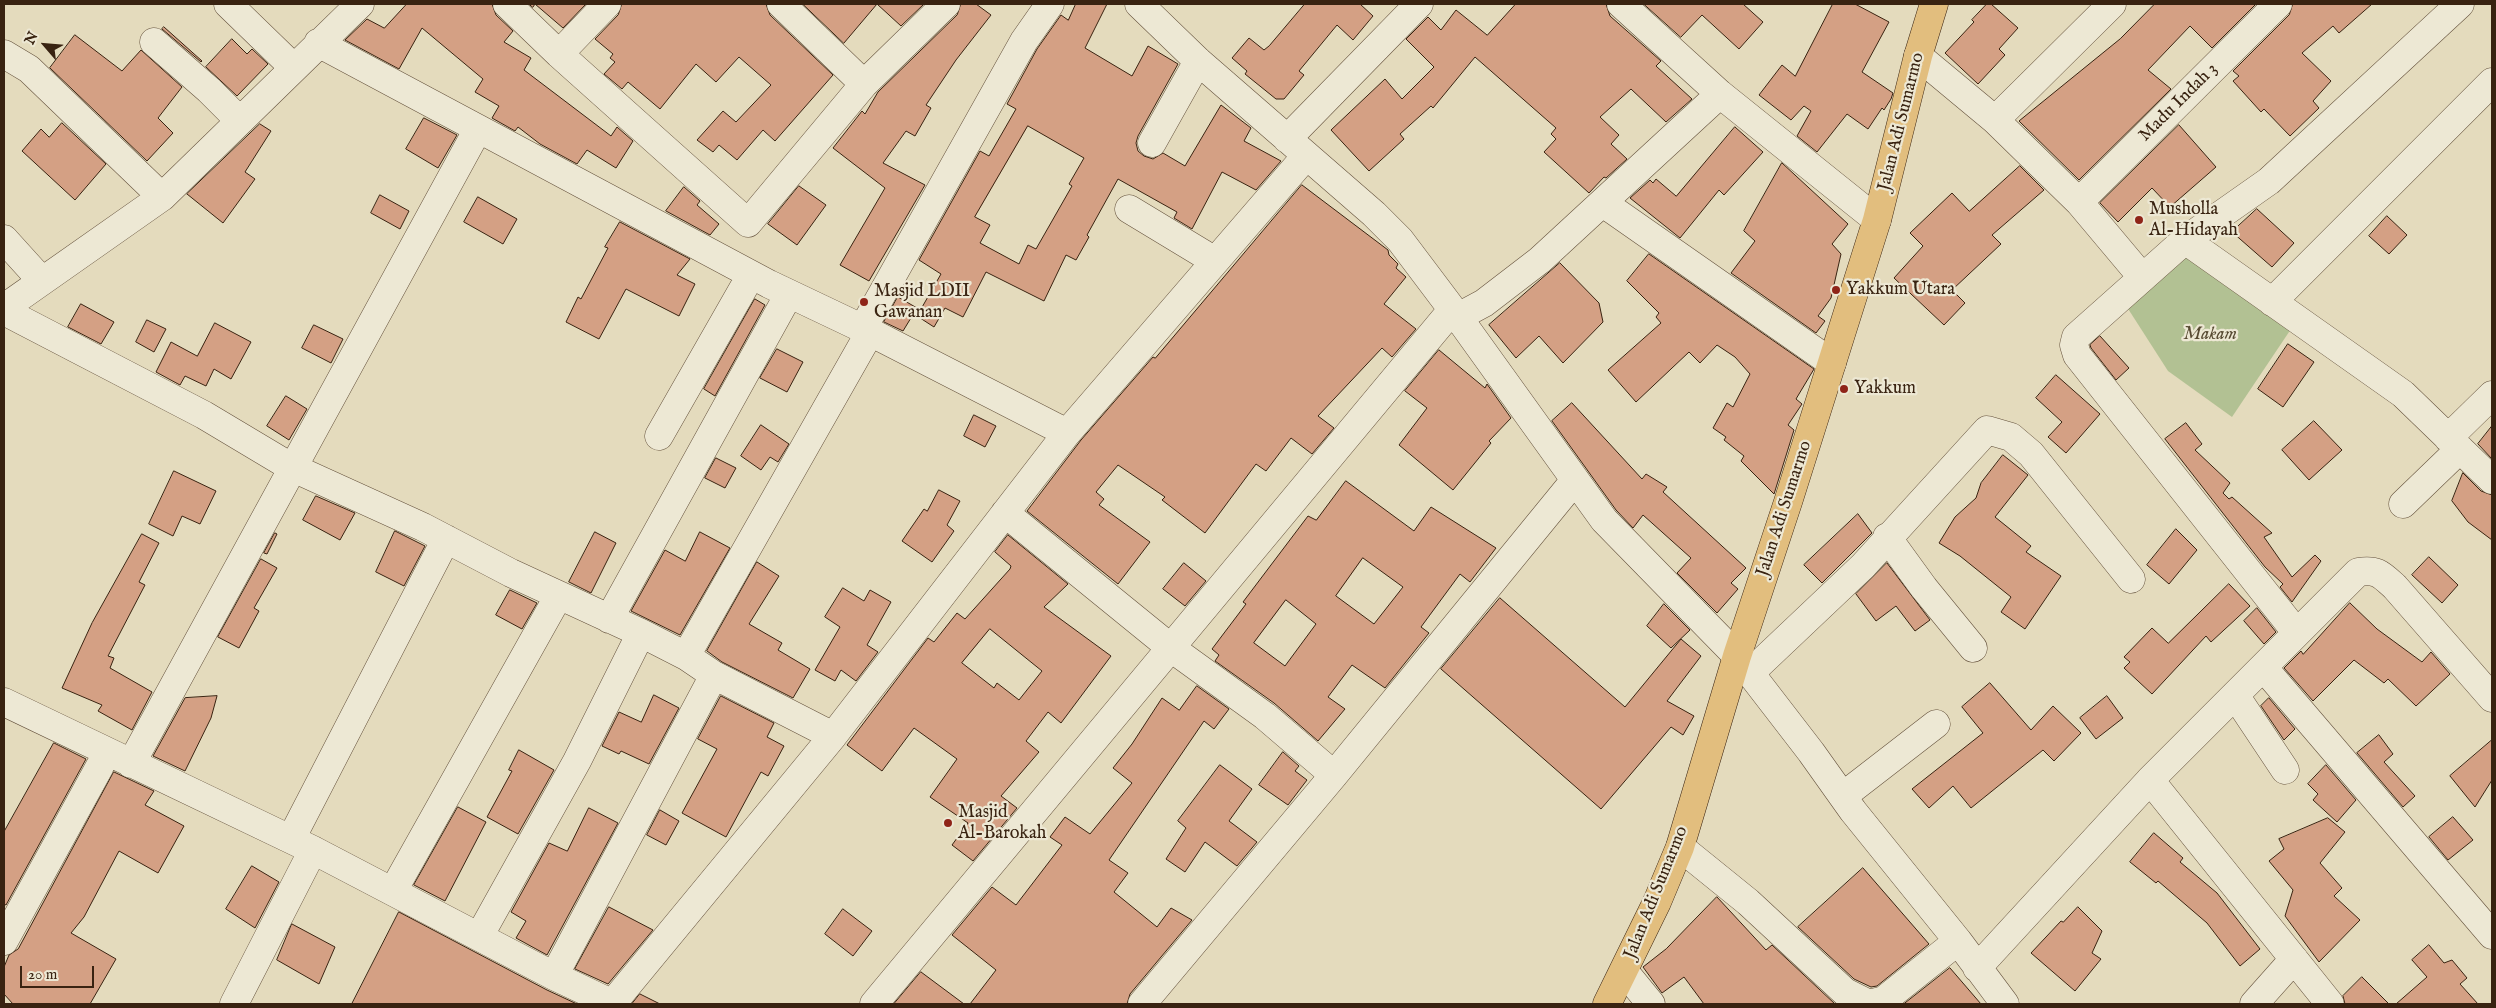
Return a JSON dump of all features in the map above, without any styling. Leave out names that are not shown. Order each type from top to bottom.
[{"type":"main road","name":"Jalan Adi Sumarmo","points":[[1607,1004],[1657,902],[1680,846],[1743,664],[1877,220],[1918,56],[1934,4]]},
{"type":"street","points":[[228,4],[293,67]]},
{"type":"street","points":[[360,4],[318,42],[162,197],[4,309],[204,416],[291,467],[446,539],[559,596],[686,656],[714,675],[833,736]]},
{"type":"street","points":[[507,4],[559,54],[748,223],[864,84],[946,4]]},
{"type":"street","points":[[559,54],[607,4]]},
{"type":"street","points":[[781,4],[864,84]]},
{"type":"street","points":[[686,656],[1020,49],[1050,4]]},
{"type":"street","points":[[1138,4],[1198,61],[1374,214],[1400,240],[1604,520],[1743,664],[1843,796],[1958,941],[2004,1004]]},
{"type":"street","points":[[4,702],[302,845],[480,935],[554,976],[613,1004],[833,736],[1067,433],[1215,261],[1297,147],[1419,4]]},
{"type":"street","points":[[1621,4],[1720,94],[1877,220]]},
{"type":"street","points":[[1995,120],[2112,4]]},
{"type":"street","name":"Madu Indah 3","points":[[2079,202],[2278,4]]},
{"type":"street","points":[[2296,632],[2077,355],[2074,345],[2076,337],[2185,240],[2269,181],[2460,4]]},
{"type":"street","points":[[154,42],[240,120]]},
{"type":"street","points":[[318,42],[751,275],[866,330],[1067,433]]},
{"type":"street","points":[[4,54],[29,69],[162,197]]},
{"type":"street","points":[[1918,56],[1995,120],[2079,202],[2142,277]]},
{"type":"street","points":[[1152,143],[1198,61]]},
{"type":"street","points":[[2272,302],[2492,82]]},
{"type":"street","points":[[874,1004],[1171,648],[1455,314],[1484,303],[1540,260],[1720,94]]},
{"type":"street","points":[[131,764],[291,467],[478,129]]},
{"type":"street","points":[[1603,202],[1832,364]]},
{"type":"street","points":[[1129,209],[1215,261]]},
{"type":"street","points":[[4,239],[42,281]]},
{"type":"street","points":[[2185,240],[2403,394],[2492,480]]},
{"type":"street","points":[[659,436],[751,275]]},
{"type":"street","points":[[609,619],[789,294]]},
{"type":"street","points":[[2403,504],[2454,444],[2492,395]]},
{"type":"street","points":[[1743,664],[1863,566],[1959,462],[1982,434],[1988,430],[1994,430],[2012,437],[2031,454],[2130,579]]},
{"type":"street","points":[[1142,1004],[1334,775],[1574,480]]},
{"type":"street","points":[[1005,513],[1171,648],[1265,716],[1334,775]]},
{"type":"street","points":[[1888,537],[1924,588],[1973,648]]},
{"type":"street","points":[[234,1004],[302,845],[446,539]]},
{"type":"street","points":[[1977,968],[2150,780],[2358,572],[2371,570],[2382,574],[2492,698]]},
{"type":"street","points":[[393,891],[559,596]]},
{"type":"street","points":[[480,935],[577,761],[641,634]]},
{"type":"street","points":[[2263,667],[2492,935]]},
{"type":"street","points":[[554,976],[714,675]]},
{"type":"street","points":[[2235,695],[2285,770]]},
{"type":"street","points":[[1843,796],[1936,724]]},
{"type":"street","points":[[4,941],[100,766]]},
{"type":"street","points":[[2150,780],[2330,1004]]},
{"type":"street","points":[[1680,846],[1748,902],[1845,992],[1869,1004],[1884,1000],[1958,941]]},
{"type":"street","points":[[2254,1004],[2294,959]]},
{"type":"street","points":[[1624,971],[1651,1004]]},
{"type":"green space","name":"Makam","points":[[2181,249],[2291,329],[2232,417],[2168,371],[2125,304]]},
{"type":"building","points":[[407,4],[492,4],[496,15],[513,31],[504,42],[531,58],[524,70],[611,136],[617,127],[633,141],[616,168],[587,150],[577,164],[540,144],[518,127],[515,131],[492,118],[499,106],[475,92],[483,79],[422,28],[399,69],[345,40],[367,19],[384,28]]},
{"type":"building","points":[[535,4],[586,4],[563,28]]},
{"type":"building","points":[[622,4],[766,4],[770,15],[833,75],[775,141],[763,130],[737,160],[719,145],[713,152],[697,140],[723,111],[736,122],[771,85],[739,57],[716,82],[696,64],[660,109],[628,82],[622,89],[604,74],[615,62],[610,58],[613,54],[595,39],[618,15]]},
{"type":"building","points":[[803,4],[877,4],[844,43]]},
{"type":"building","points":[[877,4],[924,4],[901,26]]},
{"type":"building","points":[[961,4],[976,4],[991,15],[956,60],[926,105],[931,108],[915,136],[906,131],[883,163],[925,185],[869,281],[840,265],[885,188],[833,148],[862,111],[865,114],[878,92],[957,15]]},
{"type":"building","points":[[1076,4],[1107,4],[1085,48],[1132,76],[1148,46],[1178,64],[1138,136],[1136,143],[1138,151],[1144,156],[1153,159],[1163,153],[1185,166],[1221,105],[1251,128],[1244,141],[1281,161],[1256,190],[1222,172],[1192,229],[1174,218],[1177,212],[1118,179],[1087,235],[1089,237],[1076,260],[1066,255],[1044,301],[986,272],[963,317],[945,308],[934,327],[917,316],[941,274],[919,260],[980,151],[989,156],[1016,109],[1007,104],[1037,49],[1061,15],[1068,20]],"holes":[[[1028,126],[1084,158],[1069,184],[1072,186],[1036,249],[1028,245],[1019,264],[980,243],[990,225],[975,217]]]},
{"type":"building","points":[[1305,4],[1360,4],[1373,16],[1353,40],[1337,25],[1299,71],[1304,75],[1284,99],[1276,99],[1245,74],[1247,71],[1232,58],[1249,38],[1264,50]]},
{"type":"building","points":[[1516,4],[1606,4],[1610,16],[1661,61],[1656,66],[1692,99],[1666,122],[1631,89],[1600,117],[1619,135],[1611,144],[1627,159],[1606,178],[1604,177],[1589,193],[1544,152],[1556,139],[1551,134],[1556,128],[1475,57],[1433,108],[1431,106],[1400,134],[1404,139],[1369,171],[1331,130],[1385,79],[1402,99],[1434,67],[1406,39],[1428,17],[1441,30],[1456,10],[1487,35]]},
{"type":"building","points":[[1644,4],[1743,4],[1763,22],[1739,49],[1702,15],[1681,37]]},
{"type":"building","points":[[1833,4],[1855,4],[1889,22],[1862,72],[1893,93],[1884,110],[1882,108],[1868,129],[1847,114],[1817,152],[1797,136],[1811,111],[1804,106],[1791,120],[1759,95],[1782,65],[1795,76]]},
{"type":"building","points":[[1987,4],[1991,4],[2018,28],[1999,49],[2005,55],[1978,84],[1945,53],[1974,22],[1972,20]]},
{"type":"building","points":[[2155,4],[2256,4],[2212,48],[2190,26],[2148,70],[2171,89],[2079,180],[2019,121],[2120,39]]},
{"type":"building","points":[[2293,4],[2372,4],[2339,33],[2333,26],[2302,53],[2331,81],[2313,101],[2319,108],[2290,136],[2264,109],[2261,112],[2233,81],[2239,76],[2233,71],[2289,15]]},
{"type":"building","points":[[164,27],[202,61],[162,29]]},
{"type":"building","points":[[75,35],[122,71],[141,50],[182,87],[158,118],[173,133],[147,161],[50,68]]},
{"type":"building","points":[[232,39],[247,54],[252,49],[268,64],[237,96],[206,67]]},
{"type":"building","points":[[424,118],[457,135],[438,168],[406,149]]},
{"type":"building","points":[[62,123],[106,164],[75,200],[22,151],[41,129],[49,137]]},
{"type":"building","points":[[260,124],[271,131],[245,172],[255,179],[223,223],[187,194]]},
{"type":"building","points":[[2179,125],[2216,167],[2170,207],[2152,188],[2118,222],[2100,203]]},
{"type":"building","points":[[1735,127],[1763,152],[1724,195],[1719,190],[1680,238],[1630,198],[1650,180],[1653,183],[1656,179],[1676,196]]},
{"type":"building","points":[[1782,163],[1848,224],[1832,244],[1841,254],[1831,298],[1818,316],[1825,321],[1816,333],[1731,273],[1755,241],[1744,231]]},
{"type":"building","points":[[2020,166],[2044,190],[1992,235],[2001,244],[1952,290],[1965,303],[1944,325],[1894,278],[1923,246],[1910,233],[1952,193],[1969,211]]},
{"type":"building","points":[[1302,185],[1388,250],[1389,255],[1398,264],[1396,268],[1406,277],[1384,304],[1416,329],[1392,357],[1382,348],[1318,416],[1334,428],[1312,454],[1291,438],[1266,471],[1256,464],[1205,533],[1162,500],[1165,497],[1118,465],[1096,492],[1104,499],[1099,505],[1150,542],[1118,584],[1027,511],[1081,440],[1153,357],[1155,358]]},
{"type":"building","points":[[799,186],[826,205],[797,245],[768,224]]},
{"type":"building","points":[[684,187],[700,201],[697,205],[719,224],[710,235],[666,211]]},
{"type":"building","points":[[380,195],[409,211],[400,229],[371,213]]},
{"type":"building","points":[[478,197],[517,219],[503,244],[464,222]]},
{"type":"building","points":[[2257,209],[2294,243],[2272,267],[2232,232]]},
{"type":"building","points":[[2387,216],[2407,235],[2389,254],[2369,236]]},
{"type":"building","points":[[620,222],[690,259],[677,275],[695,284],[679,316],[626,289],[599,339],[566,322],[578,297],[581,299],[608,248],[605,247]]},
{"type":"building","points":[[1649,254],[1814,369],[1796,399],[1802,404],[1788,425],[1794,430],[1774,494],[1741,461],[1744,456],[1724,440],[1726,437],[1713,428],[1727,403],[1733,407],[1750,374],[1735,357],[1717,345],[1700,363],[1689,352],[1636,402],[1608,370],[1661,323],[1656,317],[1659,313],[1627,281]]},
{"type":"building","points":[[1560,263],[1599,303],[1603,322],[1563,363],[1539,336],[1516,358],[1489,325]]},
{"type":"building","points":[[898,297],[917,308],[903,331],[884,322]]},
{"type":"building","points":[[755,299],[765,305],[715,396],[704,389]]},
{"type":"building","points":[[81,304],[114,322],[101,344],[68,327]]},
{"type":"building","points":[[147,320],[166,329],[154,352],[136,342]]},
{"type":"building","points":[[215,323],[251,342],[231,379],[214,369],[206,386],[185,376],[180,385],[156,372],[171,342],[197,356]]},
{"type":"building","points":[[314,325],[343,339],[331,363],[302,348]]},
{"type":"building","points":[[2100,336],[2129,368],[2116,380],[2091,348],[2090,345]]},
{"type":"building","points":[[2288,344],[2314,362],[2283,407],[2258,389]]},
{"type":"building","points":[[777,349],[803,362],[787,392],[760,378]]},
{"type":"building","points":[[1439,350],[1485,388],[1487,384],[1511,418],[1489,441],[1491,443],[1453,490],[1399,445],[1427,408],[1405,391]]},
{"type":"building","points":[[2056,375],[2100,414],[2066,453],[2048,437],[2062,422],[2036,398]]},
{"type":"building","points":[[286,396],[307,409],[289,440],[267,426]]},
{"type":"building","points":[[1572,403],[1642,479],[1646,474],[1667,487],[1663,492],[1746,568],[1731,583],[1738,589],[1717,613],[1677,573],[1691,558],[1643,515],[1633,528],[1616,510],[1552,421]]},
{"type":"building","points":[[974,415],[996,426],[985,447],[964,436]]},
{"type":"building","points":[[2314,421],[2342,450],[2309,480],[2282,450]]},
{"type":"building","points":[[2186,423],[2202,444],[2195,450],[2230,483],[2223,493],[2229,499],[2232,497],[2272,533],[2264,537],[2292,577],[2315,555],[2321,561],[2292,602],[2280,587],[2283,584],[2265,567],[2165,439]]},
{"type":"building","points":[[761,425],[789,444],[778,462],[770,457],[761,470],[741,456]]},
{"type":"building","points":[[2492,426],[2492,459],[2478,444]]},
{"type":"building","points":[[2003,455],[2028,475],[1995,517],[2031,546],[2026,552],[2061,576],[2025,629],[2001,612],[2011,597],[1960,556],[1939,543],[1955,517],[1976,498],[1981,483]]},
{"type":"building","points":[[716,458],[736,468],[725,488],[705,478]]},
{"type":"building","points":[[174,471],[216,491],[200,524],[182,516],[173,536],[149,524]]},
{"type":"building","points":[[2463,473],[2481,491],[2492,495],[2492,540],[2468,522],[2452,501]]},
{"type":"building","points":[[1346,481],[1414,531],[1431,507],[1496,548],[1470,582],[1460,574],[1421,627],[1429,633],[1385,688],[1352,665],[1328,697],[1345,709],[1318,741],[1274,703],[1215,661],[1219,655],[1212,649],[1246,604],[1243,602],[1308,516],[1316,520]],"holes":[[[1363,558],[1403,587],[1374,624],[1336,596]],[[1286,600],[1316,624],[1285,666],[1254,643]]]},
{"type":"building","points":[[939,490],[960,501],[947,525],[954,531],[932,562],[902,541],[924,509],[927,511]]},
{"type":"building","points":[[316,496],[355,513],[340,540],[303,520]]},
{"type":"building","points":[[1858,514],[1872,533],[1822,583],[1804,565]]},
{"type":"building","points":[[2176,529],[2197,550],[2169,584],[2147,565]]},
{"type":"building","points":[[395,531],[425,546],[404,586],[376,572]]},
{"type":"building","points":[[595,532],[616,543],[591,593],[569,582]]},
{"type":"building","points":[[700,532],[730,548],[680,635],[631,611],[665,550],[685,561]]},
{"type":"building","points":[[275,533],[277,534],[267,554],[264,553]]},
{"type":"building","points":[[142,534],[159,543],[139,582],[145,585],[108,656],[114,658],[110,668],[152,692],[132,730],[98,711],[102,705],[62,688],[92,623]]},
{"type":"building","points":[[1008,535],[1068,584],[1044,607],[1111,656],[1061,723],[1048,712],[1026,741],[1039,752],[1001,796],[1017,808],[973,861],[952,845],[968,823],[930,797],[957,759],[914,728],[882,771],[847,745],[928,638],[934,642],[957,613],[965,619],[1010,569],[1011,566],[995,552]],"holes":[[[990,629],[1042,671],[1019,700],[997,683],[994,688],[962,663]]]},
{"type":"building","points":[[2429,557],[2458,585],[2442,603],[2412,575]]},
{"type":"building","points":[[261,559],[277,568],[254,608],[259,611],[239,648],[218,637]]},
{"type":"building","points":[[757,562],[779,576],[749,624],[782,643],[778,650],[810,669],[793,698],[722,662],[707,651]]},
{"type":"building","points":[[1184,563],[1206,581],[1185,606],[1163,589]]},
{"type":"building","points":[[1887,563],[1930,620],[1915,631],[1896,606],[1876,621],[1856,594]]},
{"type":"building","points":[[2229,584],[2250,606],[2211,642],[2206,636],[2152,694],[2124,668],[2130,662],[2124,657],[2152,628],[2168,643]]},
{"type":"building","points":[[843,588],[864,601],[870,590],[891,602],[867,645],[878,652],[856,681],[841,670],[835,681],[815,670],[840,627],[825,617]]},
{"type":"building","points":[[510,590],[537,603],[522,629],[496,615]]},
{"type":"building","points":[[1500,598],[1625,707],[1681,639],[1701,656],[1667,701],[1694,716],[1683,735],[1671,727],[1601,809],[1441,669]]},
{"type":"building","points":[[2350,603],[2377,629],[2422,662],[2431,652],[2450,674],[2416,706],[2388,679],[2384,683],[2354,660],[2313,701],[2284,668],[2301,651],[2303,654]]},
{"type":"building","points":[[1664,604],[1690,630],[1671,648],[1647,626]]},
{"type":"building","points":[[2257,608],[2276,632],[2264,644],[2244,621]]},
{"type":"building","points":[[1990,683],[2031,730],[2053,706],[2081,733],[2054,761],[2043,750],[1971,808],[1953,786],[1929,808],[1912,789],[1983,733],[1962,707]]},
{"type":"building","points":[[1197,686],[1229,709],[1214,729],[1204,721],[1109,860],[1128,873],[1114,892],[1157,927],[1171,908],[1192,920],[1130,994],[1127,1004],[970,1004],[996,970],[952,935],[992,887],[1016,905],[1062,845],[1050,837],[1065,817],[1090,834],[1132,783],[1113,768],[1132,744],[1162,698],[1179,710]]},
{"type":"building","points":[[654,695],[679,708],[649,764],[621,751],[619,754],[602,746],[619,712],[641,722]]},
{"type":"building","points":[[217,696],[211,718],[185,771],[153,756],[185,698]]},
{"type":"building","points":[[721,696],[774,723],[767,737],[784,746],[768,776],[761,772],[726,837],[682,813],[717,749],[698,739]]},
{"type":"building","points":[[2107,696],[2123,718],[2096,739],[2080,718]]},
{"type":"building","points":[[2269,698],[2295,729],[2284,740],[2261,706]]},
{"type":"building","points":[[2379,735],[2393,754],[2384,762],[2415,796],[2403,807],[2357,753]]},
{"type":"building","points":[[2492,740],[2492,780],[2475,807],[2450,776]]},
{"type":"building","points":[[54,743],[86,759],[6,905],[4,904],[4,832]]},
{"type":"building","points":[[519,750],[554,770],[518,834],[487,817],[512,771],[509,770]]},
{"type":"building","points":[[1283,752],[1299,766],[1295,771],[1307,780],[1288,805],[1259,785]]},
{"type":"building","points":[[1220,765],[1252,789],[1229,821],[1257,842],[1237,866],[1205,842],[1185,872],[1166,859],[1186,828],[1178,821]]},
{"type":"building","points":[[2326,765],[2356,800],[2337,822],[2313,800],[2318,794],[2308,784]]},
{"type":"building","points":[[114,772],[154,791],[145,805],[184,826],[158,873],[119,851],[84,917],[71,933],[116,959],[90,1004],[13,1004],[4,994],[4,967],[9,955],[18,949]]},
{"type":"building","points":[[458,807],[486,822],[445,901],[414,885]]},
{"type":"building","points":[[589,808],[618,823],[547,955],[516,938],[526,921],[511,912],[549,843],[567,851]]},
{"type":"building","points":[[660,810],[679,821],[666,845],[647,835]]},
{"type":"building","points":[[2453,817],[2473,840],[2448,860],[2429,837]]},
{"type":"building","points":[[2328,818],[2345,832],[2320,863],[2342,888],[2334,896],[2360,920],[2319,962],[2285,916],[2293,890],[2269,861],[2284,849],[2279,839]]},
{"type":"building","points":[[2154,833],[2183,858],[2180,862],[2217,893],[2260,949],[2240,966],[2207,923],[2158,881],[2156,883],[2130,862]]},
{"type":"building","points":[[252,866],[279,882],[255,928],[226,909]]},
{"type":"building","points":[[1863,868],[1929,944],[1877,986],[1871,987],[1854,979],[1798,927]]},
{"type":"building","points":[[1717,897],[1766,950],[1772,945],[1835,1004],[1704,1004],[1684,977],[1662,993],[1643,967],[1666,949]]},
{"type":"building","points":[[609,907],[653,930],[608,984],[575,969]]},
{"type":"building","points":[[2078,907],[2102,931],[2092,953],[2101,959],[2075,991],[2031,953],[2061,921],[2063,922]]},
{"type":"building","points":[[843,909],[872,931],[853,956],[825,934]]},
{"type":"building","points":[[399,912],[547,990],[577,1004],[352,1004]]},
{"type":"building","points":[[292,924],[335,947],[319,984],[277,960]]},
{"type":"building","points":[[2429,945],[2444,963],[2452,960],[2467,978],[2460,984],[2478,1004],[2396,1004],[2427,977],[2412,960]]},
{"type":"building","points":[[1950,968],[1981,1004],[1904,1004]]},
{"type":"building","points":[[921,972],[964,1004],[894,1004]]},
{"type":"building","points":[[2362,977],[2389,1004],[2345,1004],[2343,996]]},
{"type":"building","points":[[640,994],[660,1004],[632,1004]]},
{"type":"place","name":"Musholla Al-Hidayah","points":[[2139,220]]},
{"type":"place","name":"Yakkum Utara","points":[[1836,290]]},
{"type":"place","name":"Masjid LDII Gawanan","points":[[864,302]]},
{"type":"place","name":"Yakkum","points":[[1844,389]]},
{"type":"place","name":"Masjid Al-Barokah","points":[[948,823]]}]
